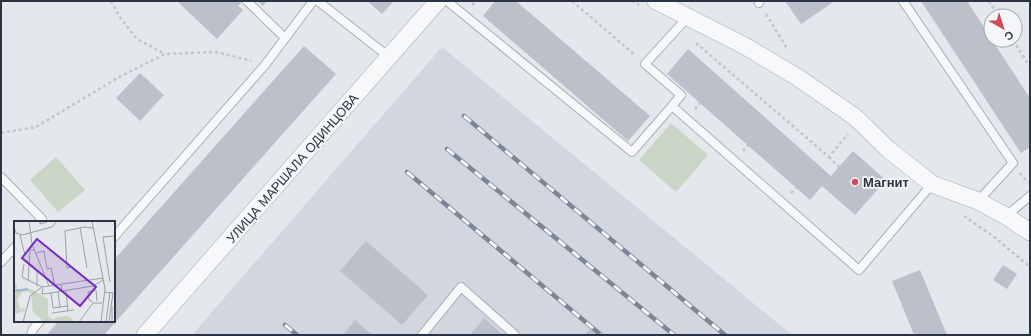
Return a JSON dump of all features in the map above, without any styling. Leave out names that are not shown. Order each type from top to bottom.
[{"type":"street","name":"УЛИЦА МАРШАЛА ОДИНЦОВА","points":[[145,335],[438,1]]},
{"type":"street","points":[[656,1],[683,23],[745,46],[797,77],[855,117],[889,150],[932,184],[978,201],[1006,216],[1030,232]]},
{"type":"lane","points":[[247,1],[285,38]]},
{"type":"lane","points":[[115,236],[265,65],[313,1]]},
{"type":"lane","points":[[318,1],[389,57]]},
{"type":"lane","points":[[447,1],[632,152],[681,95],[645,64],[683,23]]},
{"type":"lane","points":[[903,1],[1013,163],[978,201]]},
{"type":"lane","points":[[672,106],[859,270],[928,191],[932,184]]},
{"type":"lane","points":[[1,177],[42,219],[40,221]]},
{"type":"lane","points":[[1006,216],[1030,196]]},
{"type":"lane","points":[[1,262],[14,248]]},
{"type":"lane","points":[[422,335],[461,287],[515,335]]},
{"type":"lane","points":[[31,335],[33,329],[39,322]]},
{"type":"path","points":[[111,1],[121,19],[136,39],[165,54]]},
{"type":"path","points":[[572,1],[645,64]]},
{"type":"path","points":[[759,2],[791,55]]},
{"type":"path","points":[[683,23],[839,166]]},
{"type":"path","points":[[1018,48],[1030,67]]},
{"type":"path","points":[[1,133],[36,127],[121,76],[165,54],[216,52],[265,65]]},
{"type":"path","points":[[829,157],[849,133]]},
{"type":"path","points":[[960,213],[993,236],[1030,266]]},
{"type":"shaded area","points":[[442,47],[792,335],[192,335]]},
{"type":"green space","points":[[671,123],[708,155],[676,192],[639,160]]},
{"type":"green space","points":[[56,157],[85,190],[58,212],[30,180]]},
{"type":"building","points":[[177,1],[243,1],[238,6],[243,10],[217,39]]},
{"type":"building","points":[[258,1],[267,1],[263,6]]},
{"type":"building","points":[[367,1],[394,1],[382,14]]},
{"type":"building","points":[[495,1],[516,1],[650,116],[628,141],[483,16]]},
{"type":"building","points":[[785,1],[831,1],[832,3],[801,24]]},
{"type":"building","points":[[921,1],[967,1],[983,26],[983,48],[997,48],[1030,98],[1030,147],[1021,153]]},
{"type":"building","points":[[304,46],[336,74],[104,335],[50,335],[48,333],[58,322],[115,322],[115,259]]},
{"type":"building","points":[[688,49],[831,176],[853,151],[886,180],[855,215],[822,186],[810,200],[667,74]]},
{"type":"building","points":[[140,73],[164,95],[140,121],[116,98]]},
{"type":"building","points":[[366,241],[428,295],[402,325],[340,271]]},
{"type":"building","points":[[1003,265],[1017,274],[1007,289],[993,280]]},
{"type":"building","points":[[920,270],[947,335],[914,335],[892,281]]},
{"type":"building","points":[[484,318],[503,335],[470,335]]},
{"type":"building","points":[[355,320],[372,335],[343,335]]},
{"type":"building","points":[[590,329],[597,335],[585,335]]},
{"type":"railway","points":[[464,116],[725,335]]},
{"type":"railway","points":[[447,149],[674,335]]},
{"type":"railway","points":[[407,172],[601,335]]},
{"type":"railway","points":[[285,325],[297,335]]},
{"type":"place","name":"Магнит","points":[[855,182]]}]
